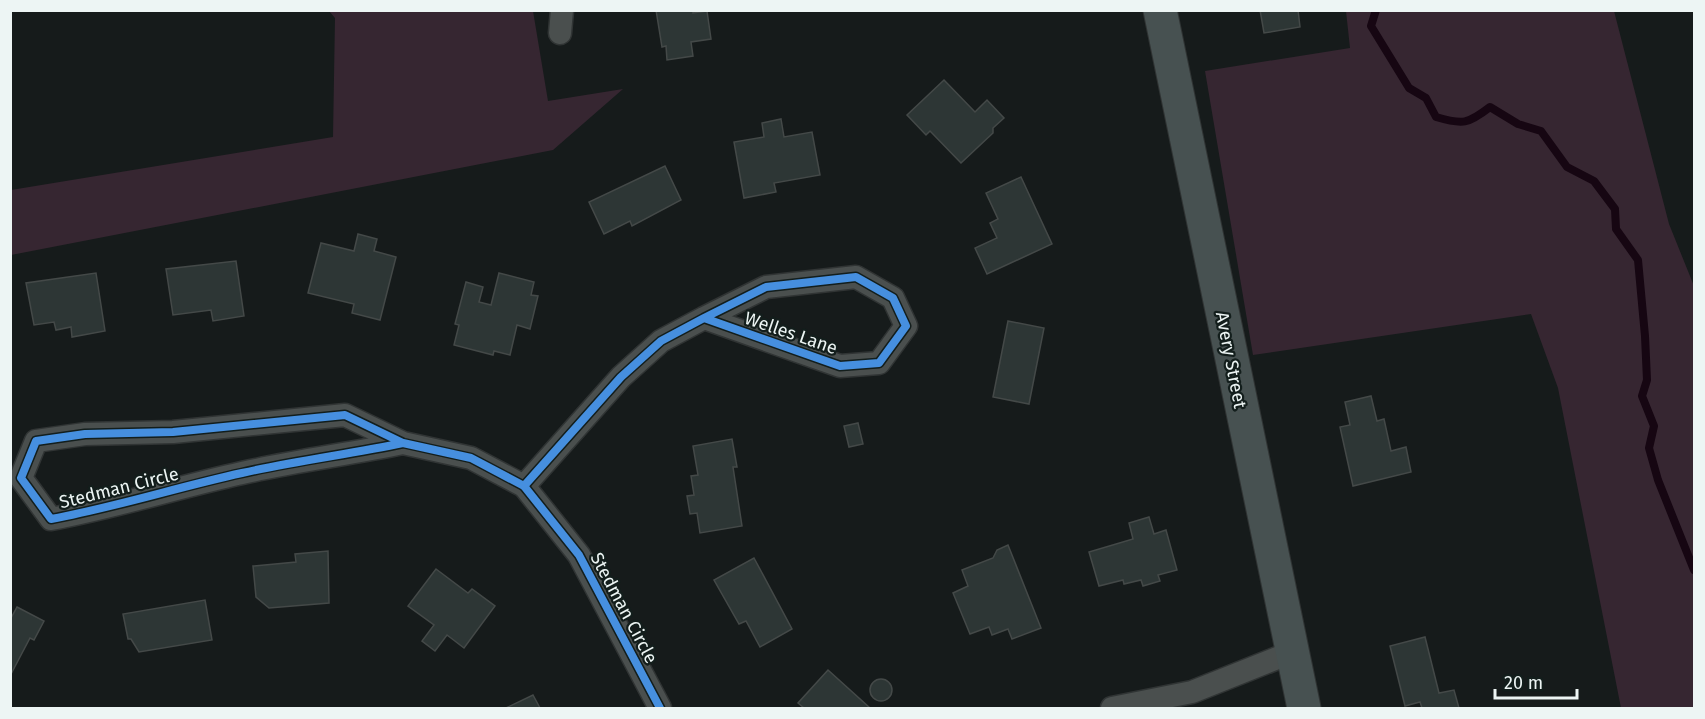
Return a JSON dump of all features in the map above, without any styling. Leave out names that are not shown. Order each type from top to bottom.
[{"type":"main road","name":"Avery Street","points":[[1160,10],[1290,653],[1304,708]]},
{"type":"street","points":[[561,33],[562,10]]},
{"type":"street","name":"Welles Lane","points":[[524,486],[621,377],[661,341],[704,318],[766,287],[856,278],[893,298],[906,326],[879,363],[840,366],[704,318]]},
{"type":"street","name":"Stedman Circle","points":[[403,442],[336,457],[243,472],[104,509],[51,519],[21,478],[36,441],[85,434],[173,432],[345,415],[403,442],[471,458],[524,486],[579,555],[660,708]]},
{"type":"street","points":[[1112,708],[1192,692],[1290,653]]},
{"type":"shaded area","points":[[329,11],[533,11],[548,101],[623,89],[553,150],[11,255],[11,190],[333,137],[335,18]]},
{"type":"shaded area","points":[[1346,11],[1614,11],[1669,224],[1694,286],[1694,708],[1621,708],[1558,388],[1531,314],[1253,355],[1205,71],[1350,48]]},
{"type":"building","points":[[656,10],[693,10],[693,13],[707,11],[711,39],[691,42],[693,56],[667,60],[666,46],[662,47]]},
{"type":"building","points":[[1260,10],[1298,10],[1300,27],[1264,33]]},
{"type":"building","points":[[944,80],[975,112],[987,100],[1004,118],[993,128],[993,133],[961,163],[930,131],[926,135],[907,115]]},
{"type":"building","points":[[781,119],[784,137],[812,132],[820,175],[774,183],[776,192],[744,198],[734,142],[764,137],[762,123]]},
{"type":"building","points":[[665,166],[681,200],[632,226],[630,221],[604,234],[589,202]]},
{"type":"building","points":[[1021,177],[1052,244],[987,274],[975,248],[997,238],[990,223],[998,219],[986,193]]},
{"type":"building","points":[[358,234],[377,239],[374,251],[396,257],[380,320],[352,313],[354,304],[308,293],[321,243],[354,251]]},
{"type":"building","points":[[236,261],[244,316],[213,321],[211,310],[173,315],[166,269]]},
{"type":"building","points":[[96,273],[105,331],[72,337],[71,327],[56,330],[54,322],[34,325],[26,283]]},
{"type":"building","points":[[499,273],[534,282],[531,295],[538,296],[530,329],[517,325],[510,355],[494,351],[493,355],[454,345],[459,325],[455,324],[466,282],[483,287],[479,302],[491,305]]},
{"type":"building","points":[[1008,321],[1044,328],[1029,404],[993,397]]},
{"type":"building","points":[[1371,396],[1377,421],[1384,419],[1391,451],[1406,447],[1411,472],[1353,486],[1340,427],[1350,425],[1345,402]]},
{"type":"building","points":[[858,423],[863,444],[849,447],[844,426]]},
{"type":"building","points":[[732,439],[737,467],[733,467],[742,526],[700,533],[697,513],[690,514],[687,496],[694,495],[691,476],[698,475],[693,446]]},
{"type":"building","points":[[1149,517],[1154,534],[1166,530],[1177,570],[1158,575],[1160,581],[1143,586],[1141,580],[1124,584],[1123,580],[1099,586],[1089,552],[1133,539],[1129,523]]},
{"type":"building","points":[[1008,545],[1041,628],[1012,639],[1008,629],[992,635],[989,627],[970,634],[953,593],[968,586],[962,570],[993,558],[997,550]]},
{"type":"building","points":[[328,551],[329,603],[269,608],[256,597],[253,566],[296,562],[295,554]]},
{"type":"building","points":[[754,558],[792,629],[760,647],[746,621],[739,624],[714,580]]},
{"type":"building","points":[[436,569],[468,593],[472,589],[495,606],[464,648],[447,635],[435,651],[422,641],[434,625],[408,606]]},
{"type":"building","points":[[205,600],[212,640],[139,652],[131,639],[128,639],[123,614]]},
{"type":"building","points":[[17,607],[44,621],[34,640],[30,638],[10,676],[10,620]]},
{"type":"building","points":[[1425,637],[1439,693],[1454,690],[1459,708],[1422,708],[1420,702],[1405,706],[1390,646]]},
{"type":"building","points":[[828,670],[870,708],[804,708],[798,703]]},
{"type":"building","points":[[881,679],[889,682],[892,690],[889,698],[881,701],[873,698],[870,690],[873,682]]},
{"type":"building","points":[[533,695],[540,708],[506,708]]},
{"type":"waterway","points":[[1376,10],[1371,26],[1409,88],[1426,98],[1436,117],[1459,122],[1465,121],[1476,117],[1490,107],[1518,124],[1541,131],[1567,167],[1594,181],[1615,209],[1616,229],[1638,260],[1647,380],[1642,396],[1654,426],[1649,448],[1658,480],[1694,570]]},
{"type":"cycle path","points":[[524,486],[621,377],[661,341],[704,318],[840,366],[879,363],[906,326],[893,298],[856,277],[766,287],[704,318]]},
{"type":"cycle path","points":[[403,443],[242,473],[51,519],[21,478],[36,441],[85,434],[173,432],[345,415],[403,443],[471,458],[524,486],[579,555],[660,708]]}]
